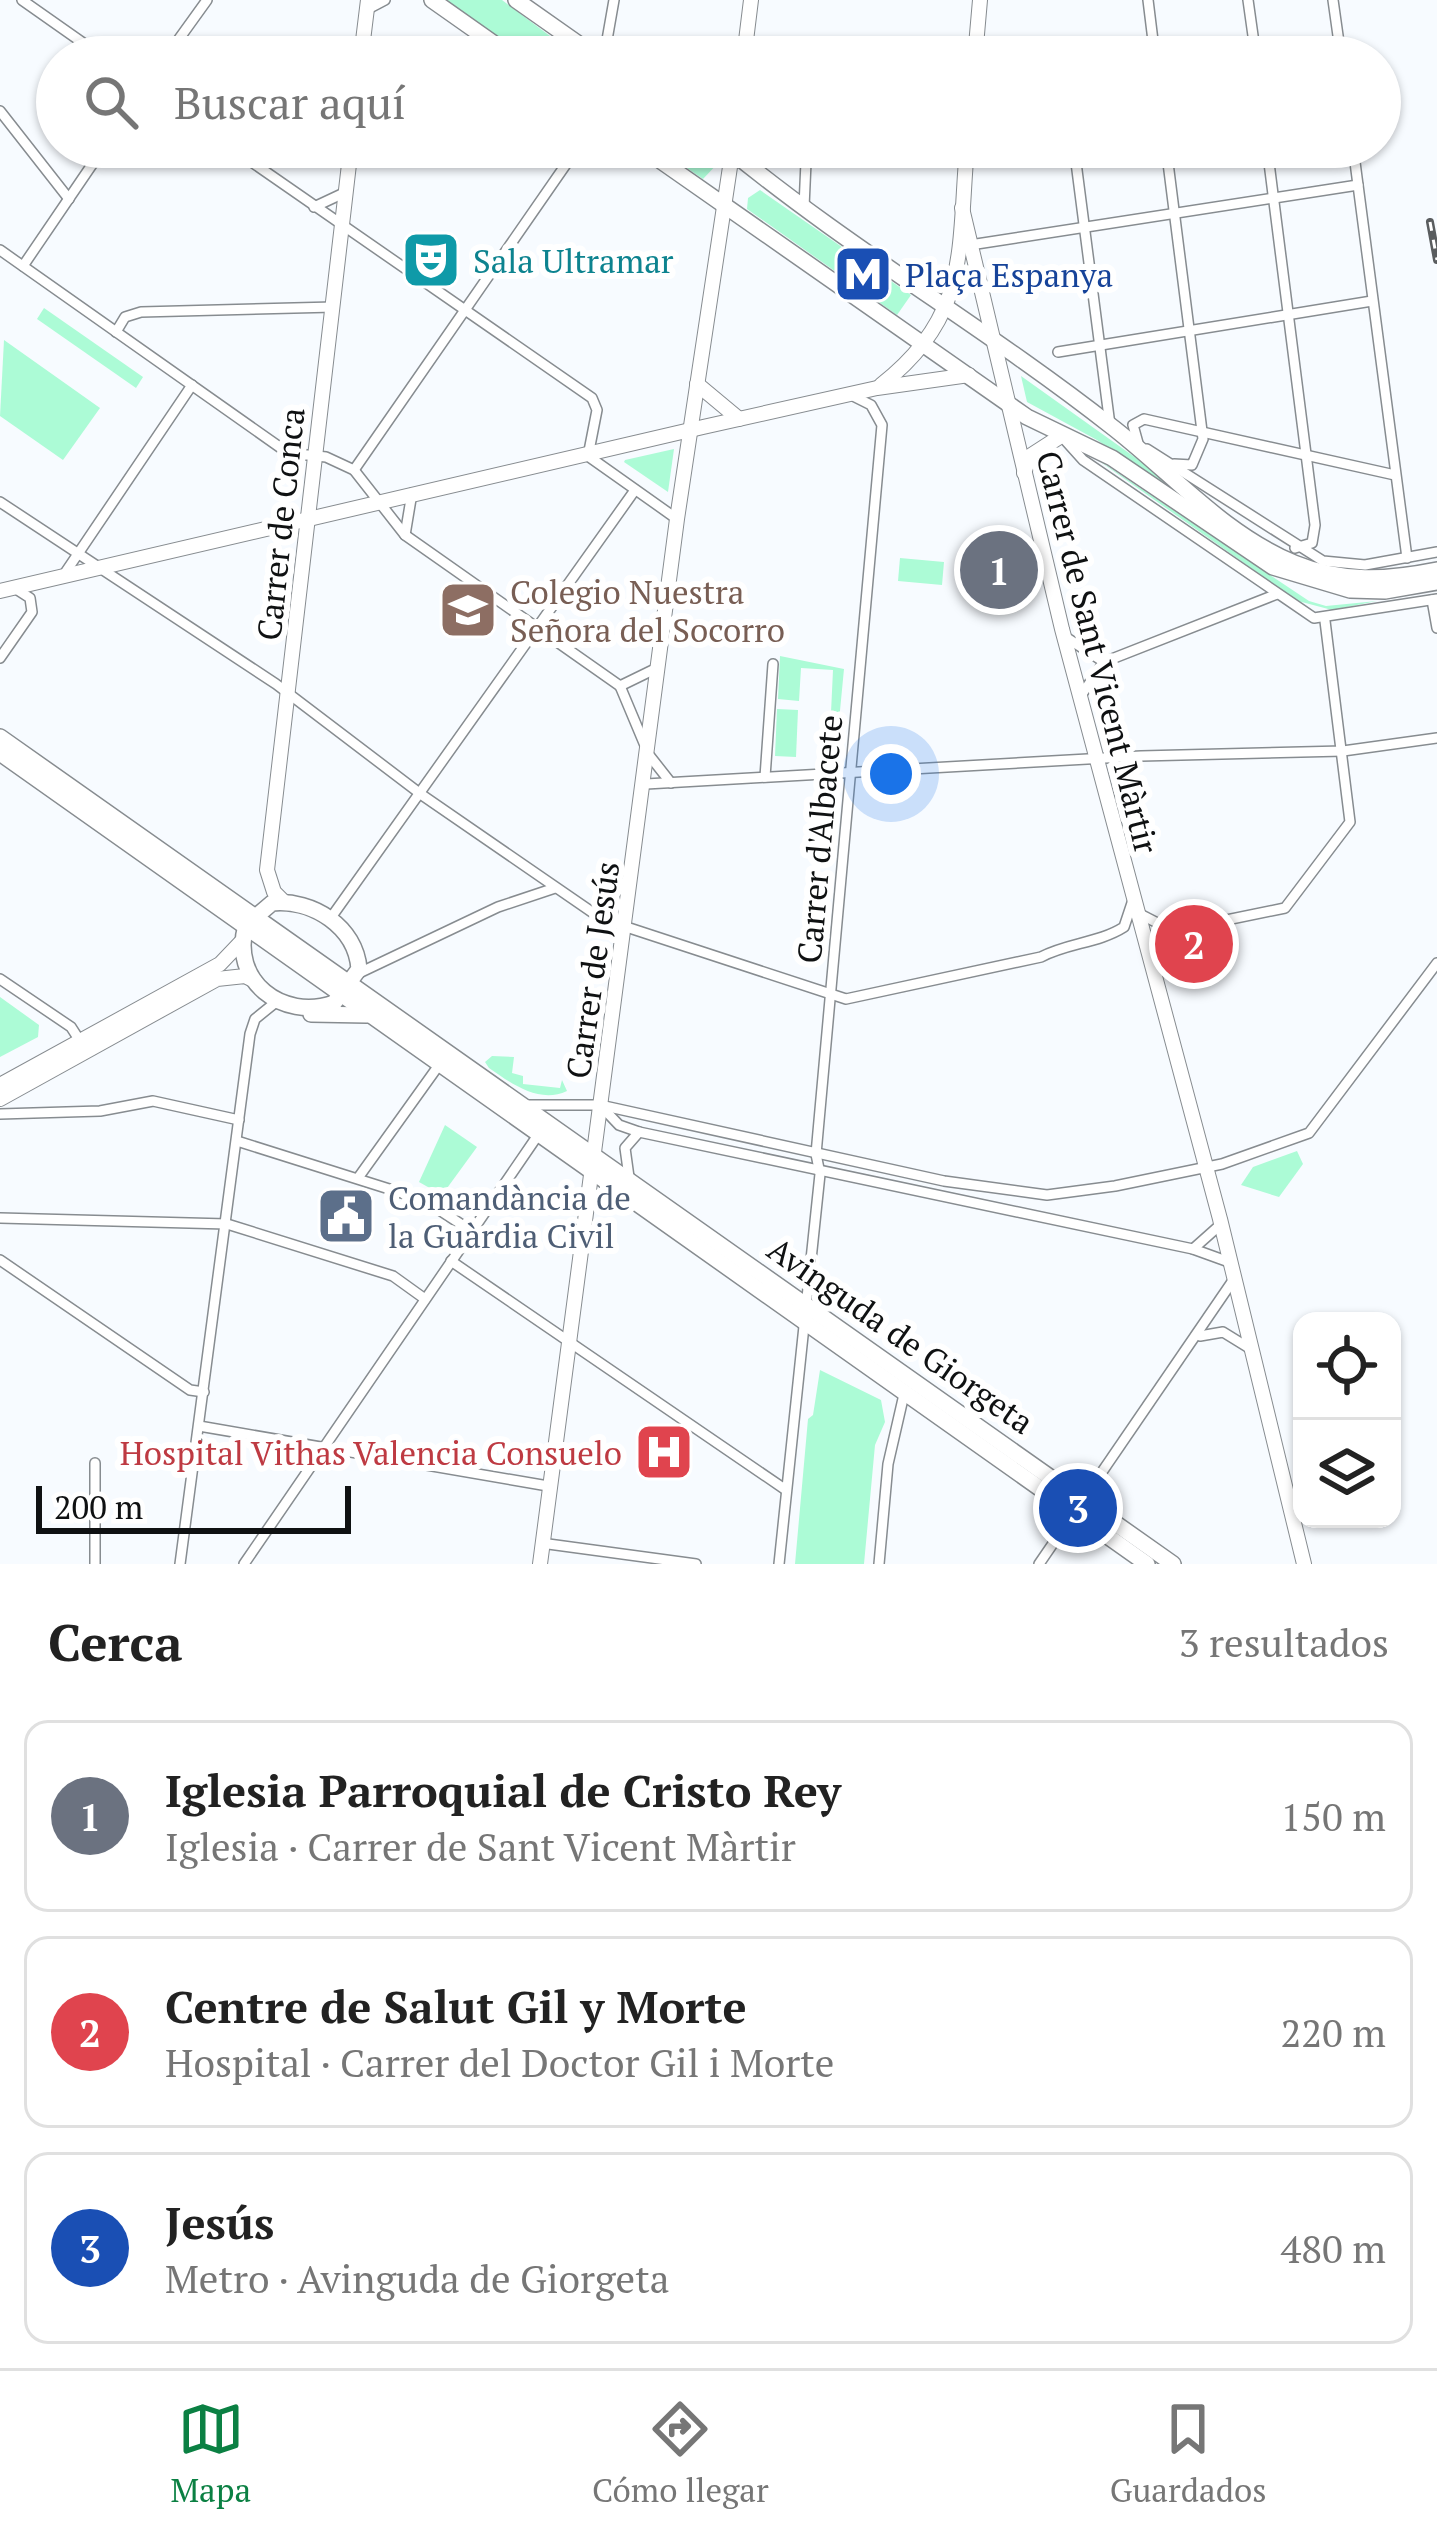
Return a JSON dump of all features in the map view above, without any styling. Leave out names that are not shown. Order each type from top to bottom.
[{"type":"main road","points":[[432,0],[483,36]]},
{"type":"main road","points":[[516,0],[567,36]]},
{"type":"main road","points":[[747,36],[751,0]]},
{"type":"main road","points":[[977,36],[980,0]]},
{"type":"main road","points":[[363,36],[367,5]]},
{"type":"main road","name":"Carrer de Conca","points":[[284,902],[274,892],[267,870],[349,168]]},
{"type":"main road","points":[[671,168],[1006,402],[1061,436],[1112,458],[1262,561],[1309,582],[1385,591],[1437,582]]},
{"type":"main road","name":"Carrer de Jesús","points":[[540,1564],[646,784],[677,519],[728,168]]},
{"type":"main road","points":[[754,168],[1124,435],[1219,517],[1295,563],[1368,580],[1437,570]]},
{"type":"main road","points":[[877,388],[926,345],[948,310],[964,245],[965,168]]},
{"type":"main road","name":"Carrer de Sant Vicent Màrtir","points":[[964,245],[994,343],[1064,636],[1206,1168],[1304,1564]]},
{"type":"main road","points":[[5,590],[849,394],[969,375]]},
{"type":"main road","points":[[697,384],[739,419]]},
{"type":"main road","points":[[1024,473],[1030,456],[1061,436]]},
{"type":"main road","points":[[0,737],[246,929],[350,985],[521,1104],[592,1164]]},
{"type":"main road","points":[[0,750],[156,857]]},
{"type":"main road","points":[[0,764],[156,857]]},
{"type":"main road","points":[[0,1085],[220,964],[246,929],[284,902],[330,919],[352,944],[350,985],[368,1015],[538,1135],[592,1164]]},
{"type":"main road","points":[[246,929],[256,981]]},
{"type":"main road","points":[[0,1099],[217,979],[245,976],[282,1005],[316,1016],[368,1015]]},
{"type":"main road","points":[[282,1005],[314,1009],[350,985]]},
{"type":"main road","name":"Avinguda de Giorgeta","points":[[592,1164],[631,1181],[905,1394],[1173,1564]]},
{"type":"main road","name":"Avinguda de Giorgeta","points":[[592,1164],[804,1313],[902,1373],[1147,1564]]},
{"type":"street","points":[[22,0],[74,36]]},
{"type":"street","points":[[367,5],[385,0]]},
{"type":"street","points":[[602,36],[614,0]]},
{"type":"street","points":[[1148,0],[1152,36]]},
{"type":"street","points":[[1248,0],[1253,36]]},
{"type":"street","points":[[1333,0],[1338,36]]},
{"type":"street","points":[[181,36],[205,1]]},
{"type":"street","points":[[0,111],[36,157]]},
{"type":"street","points":[[45,168],[69,199]]},
{"type":"street","points":[[23,266],[90,168]]},
{"type":"street","points":[[260,168],[595,401],[588,456],[677,519]]},
{"type":"street","points":[[354,470],[563,168]]},
{"type":"street","points":[[804,207],[806,168]]},
{"type":"street","points":[[1077,168],[1100,345],[1124,435],[1295,548],[1340,565],[1437,552]]},
{"type":"street","points":[[1167,461],[1192,465],[1203,449],[1169,168]]},
{"type":"street","points":[[1269,168],[1315,536],[1307,546],[1295,548]]},
{"type":"street","points":[[1356,168],[1407,558]]},
{"type":"street","points":[[964,245],[1358,185]]},
{"type":"street","points":[[314,206],[346,192]]},
{"type":"street","points":[[0,250],[288,453],[316,455],[354,470],[405,535],[620,686],[649,755],[671,783]]},
{"type":"street","points":[[1058,352],[1372,301]]},
{"type":"street","points":[[116,332],[125,317],[141,312],[334,307]]},
{"type":"street","points":[[65,573],[192,385]]},
{"type":"street","name":"Carrer d'Albacete","points":[[779,1564],[820,1174],[816,1154],[882,425],[871,405],[849,394]]},
{"type":"street","points":[[1124,435],[1144,418],[1395,475]]},
{"type":"street","points":[[1061,436],[1083,460],[1278,594],[1325,620],[1434,600],[1437,628]]},
{"type":"street","points":[[330,919],[635,490]]},
{"type":"street","points":[[405,535],[412,493]]},
{"type":"street","points":[[0,502],[289,693],[422,795],[602,919],[847,999],[1041,957],[1118,932],[1136,906],[1173,932],[1292,903],[1350,822],[1325,620]]},
{"type":"street","points":[[0,658],[32,612],[25,593],[5,590]]},
{"type":"street","points":[[1080,697],[1104,662],[1278,594]]},
{"type":"street","points":[[1064,636],[1104,662]]},
{"type":"street","points":[[765,777],[773,664]]},
{"type":"street","points":[[620,686],[661,665]]},
{"type":"street","points":[[646,784],[1343,752],[1437,738]]},
{"type":"street","points":[[350,985],[538,889],[560,890]]},
{"type":"street","points":[[1154,969],[1173,932]]},
{"type":"street","points":[[521,1104],[600,1105],[816,1154],[1039,1194],[1206,1168],[1294,1142],[1321,1123],[1437,963]]},
{"type":"street","points":[[0,979],[71,1027],[80,1042],[68,1061]]},
{"type":"street","points":[[180,1564],[253,1025],[282,1005]]},
{"type":"street","points":[[358,1178],[439,1065]]},
{"type":"street","points":[[0,1114],[100,1112],[153,1101],[239,1120]]},
{"type":"street","points":[[600,1105],[619,1125],[639,1132],[820,1174],[1193,1249],[1226,1261]]},
{"type":"street","points":[[631,1181],[623,1157],[629,1140],[639,1132]]},
{"type":"street","points":[[244,1564],[538,1135]]},
{"type":"street","points":[[237,1141],[424,1200],[470,1230]]},
{"type":"street","points":[[1013,1212],[1014,1191]]},
{"type":"street","points":[[1037,1217],[1039,1194]]},
{"type":"street","points":[[0,1218],[226,1224],[393,1276],[425,1299]]},
{"type":"street","points":[[1193,1249],[1220,1226]]},
{"type":"street","points":[[0,1260],[190,1390],[203,1393]]},
{"type":"street","points":[[451,1261],[786,1490]]},
{"type":"street","points":[[1039,1564],[1200,1336],[1234,1279]]},
{"type":"street","points":[[1200,1336],[1223,1332],[1252,1350]]},
{"type":"street","points":[[879,1564],[890,1451],[905,1394],[902,1373]]},
{"type":"street","points":[[199,1426],[548,1486]]},
{"type":"street","points":[[95,1463],[95,1564]]},
{"type":"street","points":[[541,1544],[695,1564]]},
{"type":"green space","points":[[443,0],[502,0],[550,36],[494,36]]},
{"type":"green space","points":[[687,168],[713,168],[703,179]]},
{"type":"green space","points":[[760,190],[911,295],[897,315],[747,209],[748,198]]},
{"type":"green space","points":[[44,308],[143,377],[136,388],[37,319]]},
{"type":"green space","points":[[4,340],[100,408],[63,460],[0,416]]},
{"type":"green space","points":[[1021,376],[1143,463],[1186,501],[1097,440],[1027,402]]},
{"type":"green space","points":[[674,449],[668,492],[624,462],[625,460]]},
{"type":"green space","points":[[1085,451],[1309,601],[1326,606],[1377,601],[1332,610],[1298,601]]},
{"type":"green space","points":[[900,558],[944,562],[942,585],[898,581]]},
{"type":"green space","points":[[780,656],[844,669],[836,752],[829,755],[833,670],[801,668],[799,701],[778,699]]},
{"type":"green space","points":[[777,709],[798,710],[796,757],[775,756]]},
{"type":"green space","points":[[0,997],[39,1025],[38,1037],[0,1057]]},
{"type":"green space","points":[[492,1056],[514,1057],[512,1073],[523,1076],[523,1084],[560,1088],[562,1080],[567,1091],[546,1095],[526,1090],[489,1068],[485,1062]]},
{"type":"green space","points":[[445,1125],[477,1147],[442,1195],[419,1182]]},
{"type":"green space","points":[[1297,1151],[1303,1164],[1279,1197],[1241,1185],[1253,1167]]},
{"type":"green space","points":[[820,1370],[881,1400],[885,1422],[875,1445],[864,1564],[795,1564],[808,1419],[813,1415]]},
{"type":"railway","points":[[1430,222],[1437,260]]},
{"type":"place","name":"Sala Ultramar","points":[[431,260]]},
{"type":"place","name":"Plaça Espanya","points":[[863,274]]},
{"type":"place","name":"Iglesia Parroquial de Cristo Rey","points":[[999,570]]},
{"type":"place","name":"Colegio Nuestra Señora del Socorro","points":[[468,610]]},
{"type":"place","name":"Centre de Salut Gil y Morte","points":[[1194,944]]},
{"type":"place","name":"Comandància de la Guàrdia Civil","points":[[346,1216]]},
{"type":"place","name":"Hospital Vithas Valencia Consuelo","points":[[664,1452]]},
{"type":"place","name":"Jesús","points":[[1078,1508]]}]
